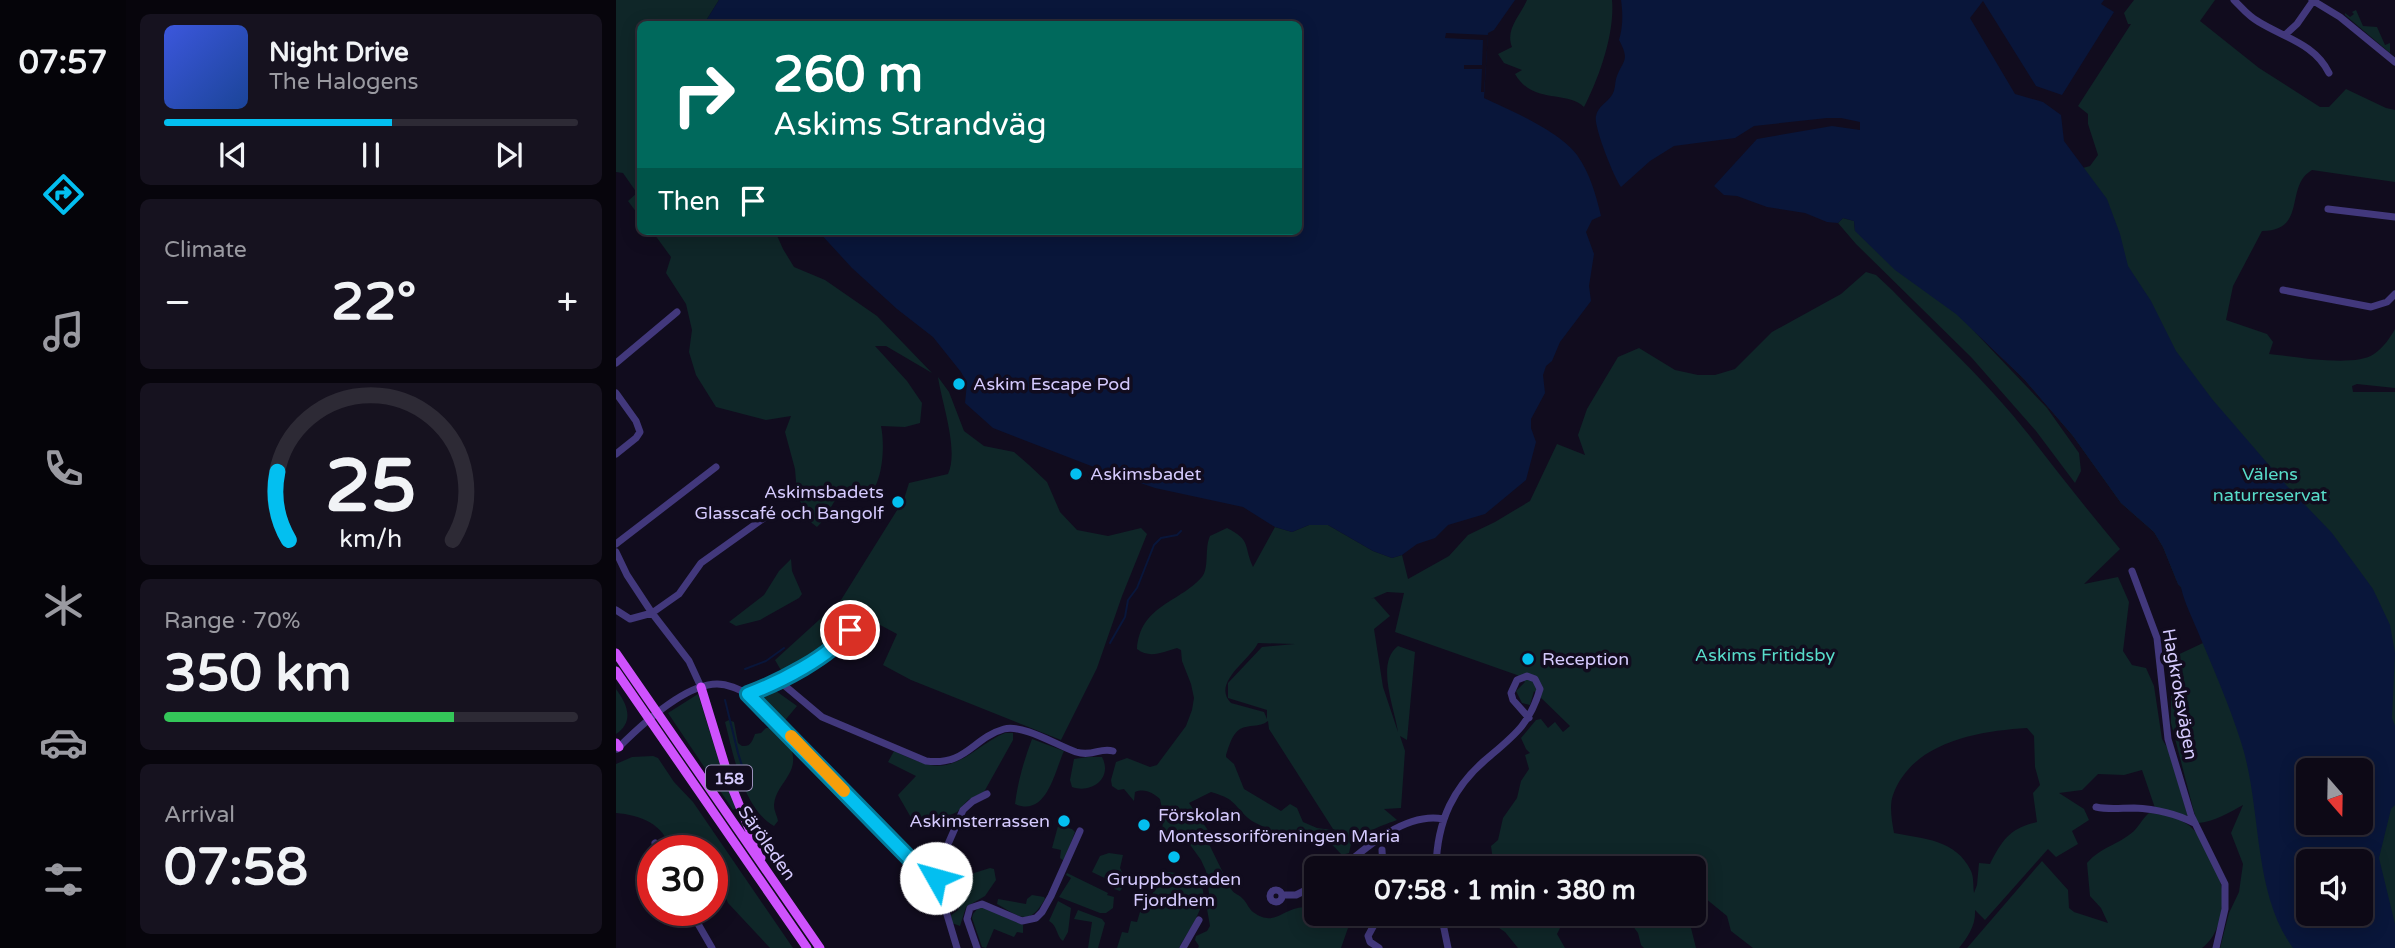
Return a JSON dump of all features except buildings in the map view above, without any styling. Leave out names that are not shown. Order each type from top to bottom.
[{"type":"main road","name":"Säröleden","points":[[616,653],[654,716],[807,948]]},
{"type":"main road","name":"Säröleden","points":[[616,671],[654,716],[764,866],[820,948]]},
{"type":"main road","name":"158","points":[[701,687],[732,785],[764,866]]},
{"type":"street","points":[[2234,0],[2256,21],[2312,50],[2329,73]]},
{"type":"street","points":[[2285,35],[2313,0],[2340,16],[2395,62]]},
{"type":"street","points":[[2328,209],[2395,217]]},
{"type":"street","points":[[2283,290],[2371,307],[2387,302],[2395,294]]},
{"type":"street","points":[[616,363],[677,312]]},
{"type":"street","points":[[616,393],[636,421],[640,432],[616,454]]},
{"type":"street","points":[[616,544],[716,467]]},
{"type":"street","points":[[616,610],[630,620],[652,613],[680,594],[701,563],[771,513]]},
{"type":"street","points":[[616,552],[627,575],[652,613],[684,654],[701,687]]},
{"type":"street","name":"Hagkroksvägen","points":[[2132,571],[2157,638],[2168,738],[2194,823],[2217,865],[2226,890],[2216,948]]},
{"type":"street","points":[[748,694],[778,680],[834,646],[850,630]]},
{"type":"street","points":[[1438,856],[1443,819],[1449,804],[1489,756],[1518,733],[1529,718],[1540,689],[1535,679],[1527,676],[1517,680],[1511,693],[1513,700],[1529,718]]},
{"type":"street","points":[[778,680],[822,717],[926,761],[954,760],[993,734],[1010,729],[1023,730],[1086,754],[1107,749],[1113,751]]},
{"type":"street","points":[[617,746],[654,716],[701,687],[727,685],[748,694],[909,858],[934,876],[957,948]]},
{"type":"street","points":[[934,876],[963,810],[987,794]]},
{"type":"street","points":[[2096,807],[2172,813],[2194,823]]},
{"type":"street","points":[[1357,856],[1383,836],[1427,817],[1443,819]]},
{"type":"street","points":[[977,948],[967,919],[970,908],[982,904],[1022,920],[1036,918],[1051,896],[1080,831]]},
{"type":"street","points":[[1382,850],[1382,856]]},
{"type":"street","points":[[1282,895],[1296,895],[1304,891]]},
{"type":"street","points":[[1183,948],[1199,920]]},
{"type":"street","points":[[699,926],[712,948]]},
{"type":"street","points":[[1373,926],[1368,936],[1370,942],[1378,948]]},
{"type":"street","points":[[1443,926],[1448,948]]},
{"type":"green space","points":[[616,0],[719,0],[706,21],[637,21],[637,193],[623,173],[616,172]]},
{"type":"green space","points":[[1527,0],[1612,0],[1611,27],[1605,55],[1584,107],[1569,99],[1531,90],[1522,84],[1515,74],[1522,70],[1504,63],[1498,54],[1512,47],[1510,34]]},
{"type":"green space","name":"Välens naturreservat","points":[[2134,0],[2215,0],[2200,21],[2259,68],[2320,107],[2329,107],[2346,89],[2395,110],[2395,182],[2312,170],[2299,186],[2291,216],[2285,224],[2276,229],[2262,231],[2233,286],[2226,320],[2267,334],[2273,342],[2269,354],[2338,361],[2365,358],[2374,354],[2395,329],[2395,388],[2357,384],[2352,386],[2353,392],[2395,392],[2395,948],[2220,948],[2229,913],[2239,892],[2243,864],[2231,833],[2243,805],[2222,816],[2198,823],[2194,812],[2171,723],[2171,658],[2203,643],[2163,547],[2154,532],[2121,503],[2073,436],[2024,379],[1970,327],[2047,408],[2079,453],[2081,471],[2075,483],[2036,431],[1971,357],[1838,223],[1843,218],[1854,221],[1855,231],[2090,166],[2098,155],[2088,124],[2088,114],[2078,106],[2131,24],[2128,24],[2124,13]]},
{"type":"green space","points":[[2356,10],[2363,26],[2377,27],[2385,45],[2390,43],[2390,53],[2345,15],[2350,17]]},
{"type":"green space","points":[[637,193],[637,213],[628,201]]},
{"type":"green space","points":[[655,235],[777,235],[794,267],[825,280],[877,316],[932,373],[886,346],[875,346],[907,381],[922,403],[920,423],[905,427],[881,426],[882,462],[878,481],[870,494],[838,496],[817,527],[808,520],[797,493],[795,469],[785,432],[791,416],[766,420],[716,407],[696,375],[689,352],[692,330],[686,304],[666,273],[671,257]]},
{"type":"green space","name":"Askims Fritidsby","points":[[1866,272],[1876,275],[1963,361],[2029,435],[2120,549],[2084,584],[2118,577],[2129,602],[2123,651],[2132,665],[2146,668],[2154,686],[2162,739],[2168,749],[2188,816],[2155,808],[2142,770],[2124,775],[2098,774],[2082,790],[2059,793],[2084,809],[2089,820],[2072,831],[2078,844],[2056,857],[2048,849],[1985,920],[1975,910],[1971,930],[1959,948],[1753,948],[1731,931],[1727,916],[1706,899],[1706,856],[1492,856],[1491,846],[1498,840],[1503,818],[1517,798],[1521,781],[1529,769],[1525,755],[1530,753],[1521,738],[1536,720],[1541,719],[1548,728],[1555,722],[1563,732],[1570,726],[1534,691],[1530,705],[1522,703],[1516,691],[1525,682],[1517,675],[1395,632],[1404,593],[1387,592],[1371,599],[1374,598],[1390,616],[1374,629],[1383,687],[1398,732],[1388,687],[1388,663],[1398,646],[1415,652],[1407,740],[1400,736],[1405,751],[1401,808],[1384,809],[1397,820],[1370,831],[1359,843],[1351,844],[1349,853],[1342,855],[1324,840],[1299,843],[1286,836],[1277,837],[1219,794],[1211,792],[1189,803],[1212,836],[1208,842],[1231,889],[1242,897],[1253,912],[1273,918],[1304,907],[1304,926],[1368,926],[1348,928],[1341,948],[1198,948],[1196,936],[1207,931],[1210,926],[1206,871],[1201,860],[1186,839],[1179,834],[1164,842],[1162,840],[1163,814],[1160,799],[1152,793],[1142,791],[1135,792],[1134,801],[1124,789],[1118,790],[1112,786],[1111,780],[1116,762],[1127,758],[1150,767],[1157,765],[1186,726],[1194,698],[1181,650],[1177,648],[1147,654],[1137,649],[1145,623],[1153,614],[1204,574],[1210,536],[1227,528],[1240,536],[1246,544],[1253,567],[1275,527],[1292,532],[1309,525],[1328,525],[1373,551],[1392,558],[1402,555],[1408,579],[1449,556],[1468,535],[1530,501],[1557,444],[1585,455],[1578,435],[1587,409],[1618,357],[1639,348],[1675,370],[1698,375],[1715,375],[1735,369],[1772,332],[1841,294]],"holes":[[[1258,643],[1295,644],[1262,647],[1228,683],[1228,698],[1267,710],[1267,719],[1264,712],[1231,703],[1226,695],[1226,688],[1229,680]],[[1268,721],[1269,729],[1333,829],[1340,831],[1317,828],[1303,822],[1297,808],[1290,804],[1281,811],[1244,789],[1234,764],[1226,757],[1231,740],[1237,731]],[[2027,728],[2034,736],[2035,767],[2040,785],[2033,793],[2037,822],[2008,836],[1990,864],[1979,863],[1974,893],[1971,871],[1957,852],[1938,842],[1894,833],[1891,814],[1893,795],[1902,777],[1931,751],[1988,732]]]},
{"type":"green space","points":[[938,377],[949,392],[964,431],[984,446],[1014,452],[1029,465],[1047,482],[1060,512],[1077,530],[1108,536],[1141,528],[1147,534],[1097,668],[1061,740],[911,680],[883,665],[897,634],[854,611],[848,622],[837,620],[822,649],[782,672],[775,660],[841,600],[904,499],[909,483],[948,474],[952,453],[951,440]]},
{"type":"green space","points":[[791,559],[792,571],[802,594],[799,598],[760,620],[736,626],[729,622],[764,595],[779,571]]},
{"type":"green space","points":[[616,689],[626,706],[627,718],[626,724],[616,734]]},
{"type":"green space","points":[[776,691],[797,706],[782,724],[760,700]]},
{"type":"green space","points":[[698,694],[736,808],[733,810],[668,713]]},
{"type":"green space","points":[[725,722],[734,722],[738,743],[742,746],[749,744],[755,734],[770,728],[782,736],[793,753],[792,767],[776,796],[774,807],[778,821],[774,826],[763,818],[747,794]]},
{"type":"green space","points":[[1005,733],[1013,733],[1013,740],[984,792],[968,800],[957,812],[931,826],[913,821],[898,795],[916,776],[888,762],[894,751],[925,764],[941,766],[960,760]]},
{"type":"green space","points":[[1032,739],[1064,751],[1048,790],[1035,804],[1026,807],[1015,804]]},
{"type":"green space","points":[[632,757],[658,758],[716,835],[664,835],[650,822],[616,813],[616,764]]},
{"type":"green space","points":[[1102,757],[1105,765],[1103,778],[1087,788],[1072,787],[1070,780],[1074,759]]},
{"type":"green space","points":[[2149,813],[2173,817],[2190,826],[2202,841],[2218,875],[2222,889],[2221,913],[2213,937],[2202,948],[1967,948],[2042,861],[2068,890],[2069,908],[2108,923],[2101,908],[2090,896],[2087,863],[2134,831]]},
{"type":"green space","points":[[1058,826],[1075,832],[1064,861],[1060,858],[1061,850],[1052,848]]},
{"type":"green space","points":[[728,853],[793,948],[770,948],[728,903]]},
{"type":"green space","points":[[1109,853],[1123,855],[1120,868],[1127,882],[1120,891],[1114,889],[1117,884],[1092,872],[1100,856]]},
{"type":"green space","points":[[994,869],[996,880],[985,896],[966,907],[960,926],[952,923],[950,916],[958,910],[974,873]]},
{"type":"green space","points":[[1162,871],[1195,879],[1201,885],[1203,893],[1199,913],[1179,948],[1117,948],[1122,932],[1128,933],[1131,921],[1137,922],[1145,895],[1152,896],[1154,888],[1157,888]]},
{"type":"green space","points":[[1067,873],[1114,897],[1113,908],[1106,913],[1100,913],[1059,897],[1071,878]]},
{"type":"green space","points":[[1032,895],[1045,899],[1029,916],[1018,916],[997,904],[998,899],[1026,904]]},
{"type":"green space","points":[[1058,901],[1071,908],[1068,932],[1063,941],[1049,921]]},
{"type":"green space","points":[[979,907],[1023,925],[1023,933],[1017,932],[1014,937],[994,929],[986,948],[982,947],[972,918]]},
{"type":"green space","points":[[1078,910],[1102,919],[1105,923],[1098,948],[1088,948],[1092,922],[1074,919]]},
{"type":"green space","points":[[1496,926],[1561,926],[1557,934],[1565,948],[1518,948]]},
{"type":"green space","points":[[1633,926],[1691,926],[1696,948],[1644,948]]},
{"type":"water","points":[[719,0],[1515,0],[1494,30],[1488,33],[1484,98],[1534,122],[1569,146],[1582,162],[1589,177],[1601,216],[1592,220],[1586,232],[1594,254],[1589,286],[1591,301],[1560,342],[1552,361],[1546,366],[1543,375],[1545,393],[1531,419],[1536,442],[1526,480],[1485,514],[1448,525],[1435,538],[1417,544],[1402,555],[1392,558],[1373,551],[1328,525],[1309,525],[1292,532],[1275,527],[1243,507],[1155,488],[1099,469],[993,428],[965,403],[967,383],[933,337],[852,268],[822,235],[1302,235],[1302,21],[706,21]]},
{"type":"water","points":[[1621,0],[2104,0],[2101,4],[2114,12],[2062,95],[2036,86],[1983,1],[1970,18],[2015,94],[2043,102],[2061,115],[2064,141],[2107,199],[2128,266],[2151,301],[2176,351],[2212,399],[2287,486],[2332,533],[2373,589],[2390,625],[2395,653],[2392,718],[2395,726],[2395,805],[2391,809],[2379,858],[2395,924],[2395,948],[2293,948],[2280,926],[2264,875],[2248,767],[2241,742],[2221,686],[2163,547],[2154,532],[2121,503],[2073,436],[2024,379],[1956,314],[1895,270],[1855,231],[1854,221],[1843,218],[1838,223],[1827,222],[1805,213],[1767,207],[1737,196],[1724,195],[1714,186],[1757,139],[1832,126],[1860,130],[1860,122],[1827,118],[1754,126],[1735,138],[1674,146],[1650,161],[1621,187],[1605,152],[1596,116],[1613,93],[1624,61],[1619,40],[1622,25]]},
{"type":"pier","points":[[1446,33],[1488,35],[1484,92],[1481,92],[1482,69],[1464,69],[1464,65],[1482,65],[1483,40],[1445,38]]},
{"type":"waterway","points":[[1110,643],[1125,617],[1128,600],[1137,588],[1154,545],[1161,538],[1177,535],[1181,531]]},
{"type":"waterway","points":[[745,669],[766,661],[784,648]]},
{"type":"waterway","points":[[725,700],[748,785]]},
{"type":"slow traffic","points":[[791,736],[844,791]]},
{"type":"place","name":"Askim Escape Pod","points":[[959,384]]},
{"type":"place","name":"Askimsbadet","points":[[1076,474]]},
{"type":"place","name":"Askimsbadets Glasscafé och Bangolf","points":[[898,502]]},
{"type":"place","name":"Reception","points":[[1528,659]]},
{"type":"place","name":"Askimsterrassen","points":[[1064,821]]},
{"type":"place","name":"Förskolan Montessoriföreningen Maria","points":[[1144,825]]},
{"type":"place","name":"Gruppbostaden Fjordhem","points":[[1174,857]]},
{"type":"route","points":[[850,630],[844,639],[823,654],[748,694],[909,858],[936,878]]}]
